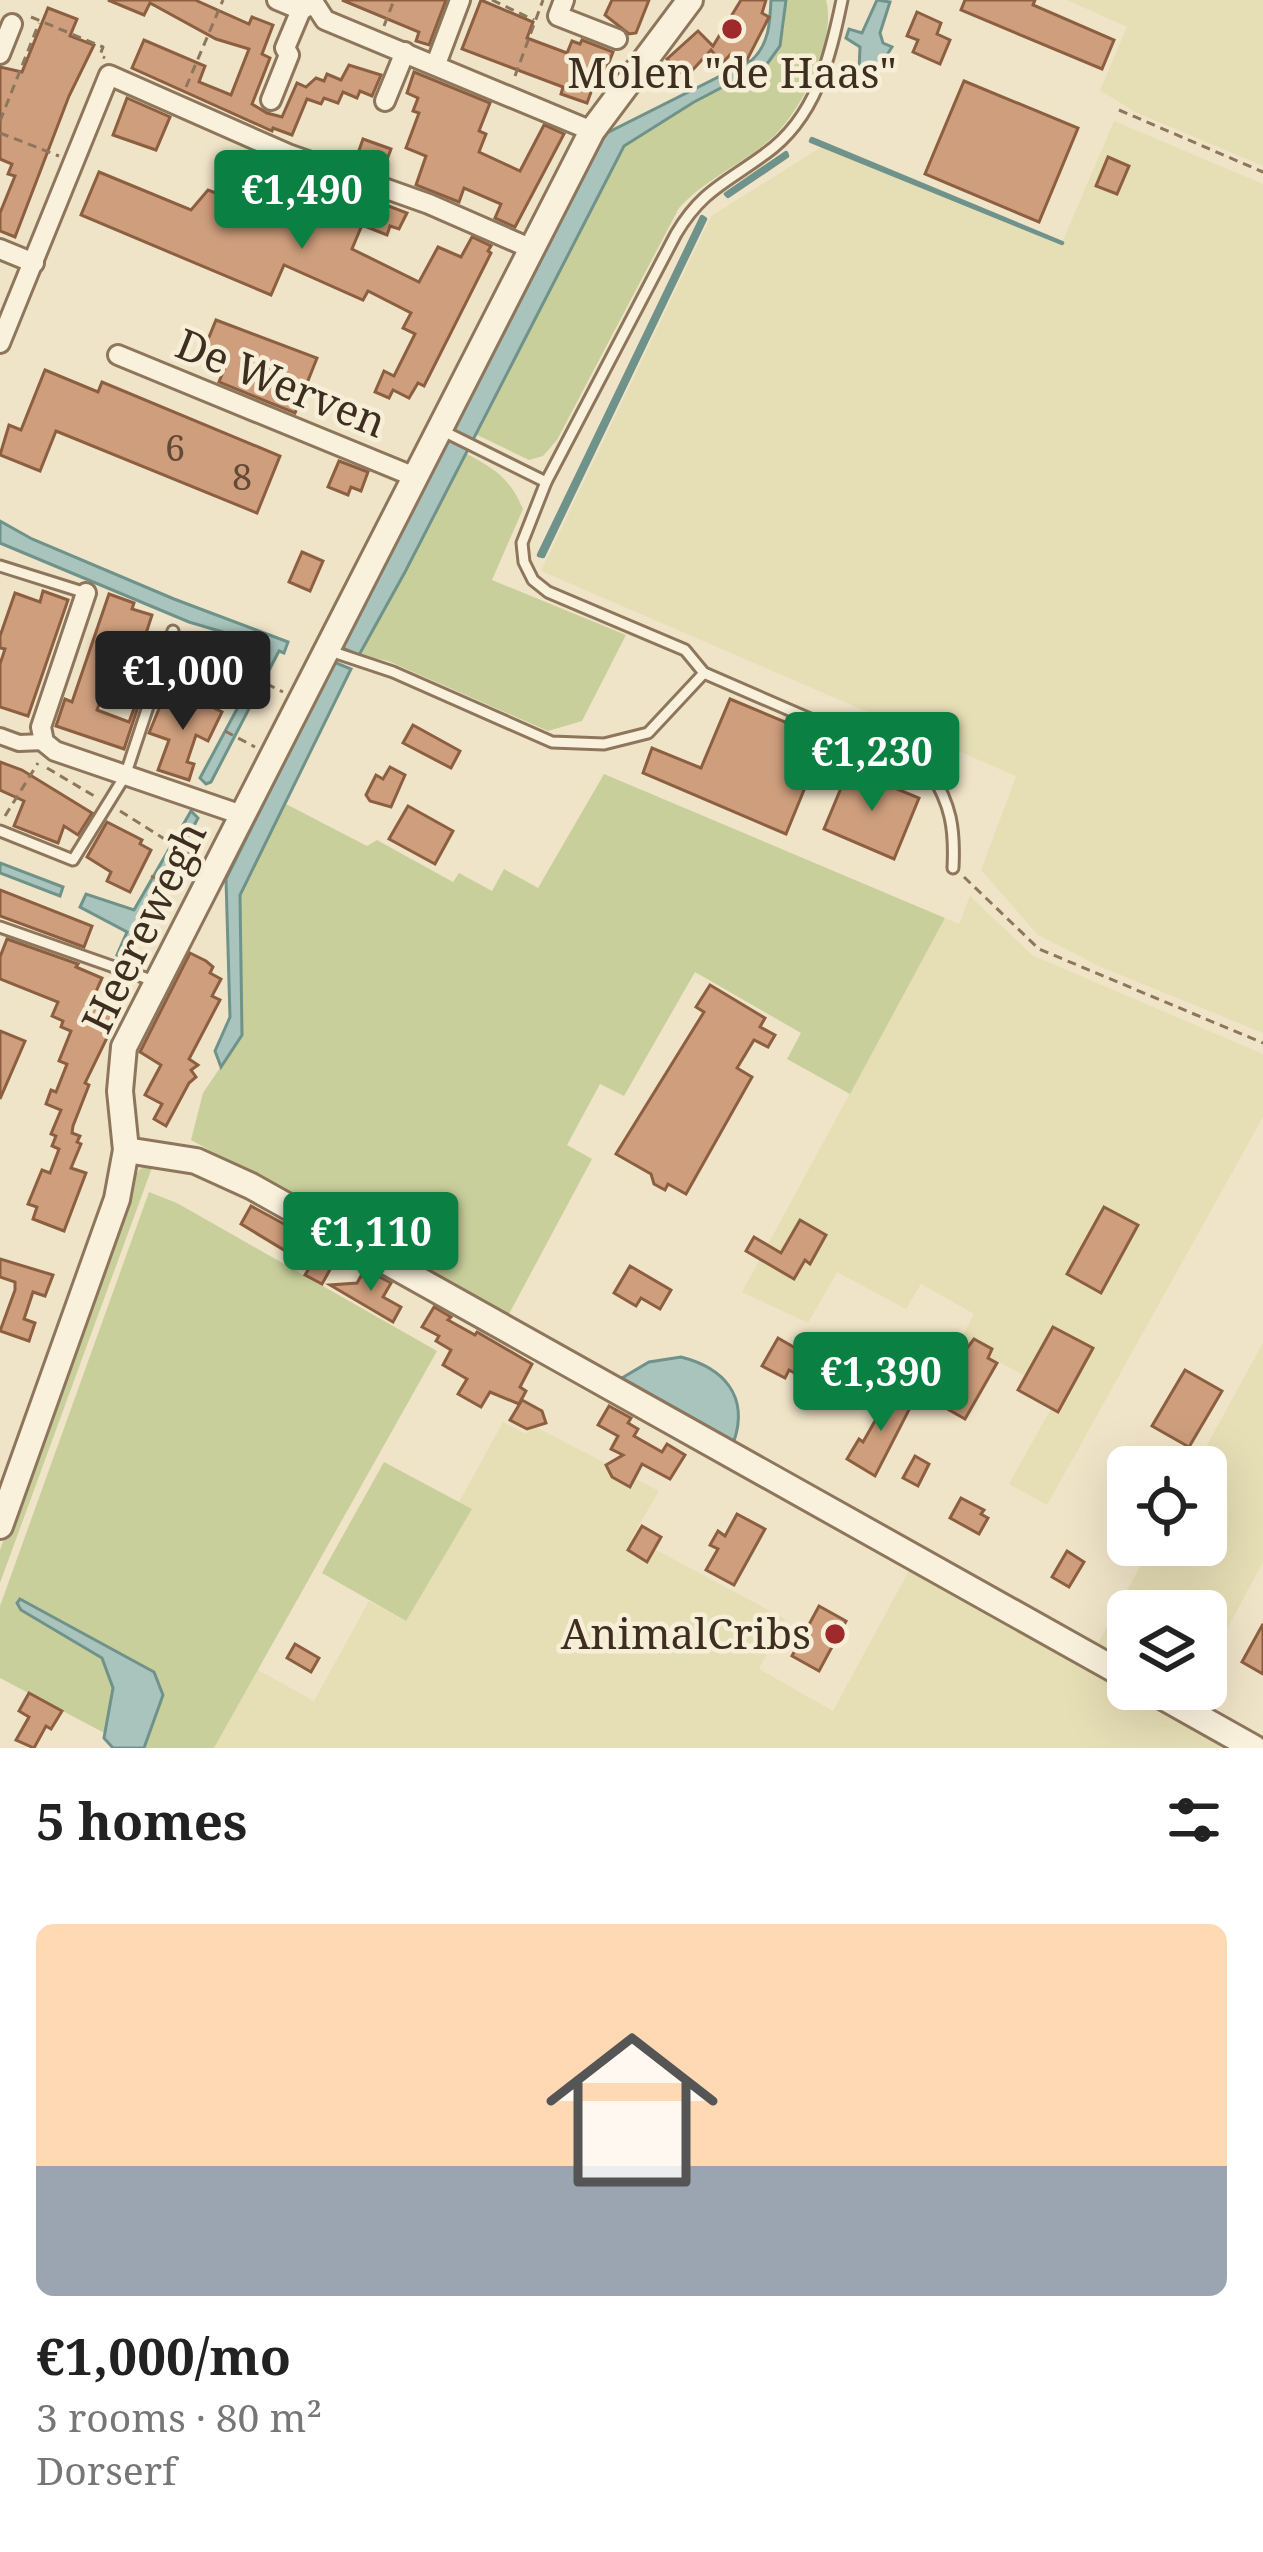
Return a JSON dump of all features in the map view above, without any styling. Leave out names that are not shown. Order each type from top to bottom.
[{"type":"street","points":[[278,0],[310,4],[325,20],[592,131]]},
{"type":"street","points":[[436,64],[460,0]]},
{"type":"street","name":"Heerewegh","points":[[0,1526],[117,1199],[126,1150],[120,1091],[124,1047],[242,814],[332,652],[416,477],[445,431],[592,131],[690,0]]},
{"type":"street","points":[[271,100],[289,55],[285,48],[310,4]]},
{"type":"street","points":[[548,9],[617,39]]},
{"type":"street","points":[[0,54],[19,20]]},
{"type":"street","points":[[385,101],[405,52]]},
{"type":"street","points":[[0,343],[109,75],[288,154],[429,204],[532,249]]},
{"type":"street","points":[[0,249],[34,263]]},
{"type":"street","name":"De Werven","points":[[118,355],[416,477]]},
{"type":"street","points":[[86,593],[41,727],[44,742],[55,751],[242,814]]},
{"type":"street","points":[[0,736],[19,743],[44,742]]},
{"type":"street","points":[[126,1150],[196,1161],[250,1186],[1107,1666]]},
{"type":"street","points":[[1186,1710],[1254,1748]]},
{"type":"lane","points":[[842,0],[827,69],[790,132],[769,152],[703,196],[690,211],[546,482],[522,543],[524,562],[533,580],[548,592],[686,650],[704,673],[930,771],[949,802],[955,829],[953,868]]},
{"type":"lane","points":[[445,431],[546,482]]},
{"type":"lane","points":[[0,566],[86,593]]},
{"type":"lane","points":[[0,830],[74,860],[125,776],[172,632]]},
{"type":"lane","points":[[332,652],[393,671],[552,742],[604,744],[648,733],[704,673]]},
{"type":"lane","points":[[0,927],[157,982]]},
{"type":"path","points":[[178,105],[223,0]]},
{"type":"path","points":[[378,41],[394,0]]},
{"type":"path","points":[[492,0],[548,9],[508,95]]},
{"type":"path","points":[[19,20],[40,21],[103,47],[100,55],[106,59],[109,75]]},
{"type":"path","points":[[0,121],[40,21]]},
{"type":"path","points":[[1119,110],[1263,172]]},
{"type":"path","points":[[0,133],[61,156]]},
{"type":"path","points":[[254,677],[265,683]]},
{"type":"path","points":[[225,731],[236,737]]},
{"type":"path","points":[[0,830],[38,762],[41,764]]},
{"type":"path","points":[[166,839],[189,854]]},
{"type":"path","points":[[953,868],[1040,949],[1263,1043]]},
{"type":"path","points":[[151,876],[166,883]]},
{"type":"shaded area","points":[[1067,0],[1263,0],[1263,166],[1135,112],[1100,90],[1127,27]]},
{"type":"shaded area","points":[[1114,121],[1263,184],[1263,1033],[1101,967],[1038,935],[981,870],[1016,776],[541,571],[711,216],[823,146],[1061,245]]},
{"type":"shaded area","points":[[970,896],[1032,955],[1263,1054],[1263,1117],[1047,1505],[1009,1484],[1059,1394],[960,1341],[974,1314],[921,1284],[906,1309],[837,1272],[808,1323],[742,1292],[945,918],[959,924]]},
{"type":"shaded area","points":[[1263,1343],[1263,1562],[1227,1629],[1227,1590],[1127,1590],[1140,1566],[1227,1566],[1227,1446],[1207,1446]]},
{"type":"shaded area","points":[[503,1422],[526,1434],[532,1425],[659,1491],[632,1537],[785,1619],[759,1669],[833,1711],[912,1565],[1107,1675],[1107,1710],[1169,1710],[1236,1748],[214,1748],[258,1670],[314,1701],[369,1601],[405,1621],[472,1509],[459,1502]]},
{"type":"shaded area","points":[[1107,1627],[1107,1648],[1098,1643]]},
{"type":"green space","points":[[786,0],[826,0],[828,16],[815,72],[786,123],[679,208],[557,440],[543,456],[529,460],[475,434],[624,146],[774,56],[784,29]]},
{"type":"green space","points":[[465,453],[500,475],[523,509],[492,580],[626,635],[582,721],[548,731],[388,661],[359,655]]},
{"type":"green space","points":[[604,774],[945,918],[850,1094],[787,1059],[801,1033],[695,972],[624,1096],[600,1084],[567,1145],[592,1159],[509,1314],[191,1140],[203,1093],[242,1035],[240,895],[286,804],[367,846],[377,840],[453,882],[459,873],[492,891],[504,869],[538,888]]},
{"type":"green space","points":[[153,1165],[0,1583],[0,1550],[131,1181],[140,1169]]},
{"type":"green space","points":[[149,1192],[177,1203],[437,1351],[214,1748],[133,1748],[0,1678],[0,1606]]},
{"type":"green space","points":[[384,1462],[472,1509],[406,1621],[322,1573]]},
{"type":"water","points":[[771,0],[786,0],[780,46],[767,64],[624,146],[359,655],[341,647],[603,139],[752,60],[765,40]]},
{"type":"water","points":[[877,0],[890,2],[880,33],[883,43],[892,47],[875,74],[868,76],[859,70],[860,47],[846,38],[849,29],[862,33]]},
{"type":"water","points":[[0,521],[174,599],[288,642],[211,782],[200,778],[267,653],[263,644],[189,622],[0,543]]},
{"type":"water","points":[[334,662],[351,669],[240,895],[242,1035],[221,1067],[215,1051],[230,1017],[226,879]]},
{"type":"water","points":[[191,811],[198,818],[133,943],[122,957],[117,955],[127,932],[80,907],[86,894],[134,910]]},
{"type":"water","points":[[0,863],[63,887],[60,896],[0,873]]},
{"type":"water","points":[[681,1357],[710,1368],[729,1386],[738,1410],[734,1441],[622,1378],[649,1362]]},
{"type":"water","points":[[20,1599],[154,1672],[163,1695],[144,1748],[113,1748],[104,1738],[113,1688],[102,1658],[21,1610]]},
{"type":"building","points":[[108,0],[195,0],[249,24],[252,17],[273,25],[262,54],[270,58],[252,104],[267,113],[282,117],[297,83],[306,87],[316,78],[324,81],[327,74],[341,80],[349,65],[381,75],[372,96],[360,91],[357,98],[343,92],[338,103],[324,98],[321,104],[307,99],[292,135],[272,131],[132,68],[144,40],[205,66],[199,82],[231,95],[249,49],[216,39],[150,3],[144,15]]},
{"type":"building","points":[[342,0],[446,0],[429,45],[416,41],[419,32]]},
{"type":"building","points":[[481,0],[533,22],[527,38],[567,53],[572,41],[580,44],[582,40],[613,52],[604,75],[598,73],[587,103],[561,94],[563,87],[462,49]]},
{"type":"building","points":[[612,0],[649,0],[636,33],[629,34],[605,15]]},
{"type":"building","points":[[741,0],[766,0],[762,13],[769,17],[747,60],[737,65],[730,55],[722,63],[711,50],[686,77],[667,59],[698,31],[713,46]]},
{"type":"building","points":[[965,0],[1035,0],[1033,5],[1114,40],[1102,69],[961,10]]},
{"type":"building","points":[[48,8],[77,19],[70,36],[94,45],[69,96],[15,237],[0,231],[0,213],[15,176],[8,174],[12,164],[0,159],[0,67],[22,72]]},
{"type":"building","points":[[917,12],[941,23],[937,34],[950,40],[940,64],[913,52],[918,40],[907,36]]},
{"type":"building","points":[[414,72],[490,103],[479,131],[486,134],[479,152],[520,171],[544,125],[564,134],[515,227],[495,218],[501,204],[464,188],[459,202],[416,185],[426,156],[406,148],[419,113],[413,111],[418,98],[407,93]]},
{"type":"building","points":[[964,81],[1078,128],[1039,222],[925,174]]},
{"type":"building","points":[[127,98],[170,117],[156,150],[113,135]]},
{"type":"building","points":[[363,139],[391,149],[382,173],[344,160],[346,155],[356,159]]},
{"type":"building","points":[[1108,157],[1129,166],[1117,194],[1096,186]]},
{"type":"building","points":[[99,172],[191,210],[208,190],[221,195],[229,176],[256,188],[261,181],[312,202],[321,180],[407,213],[399,229],[390,226],[387,235],[362,225],[352,249],[419,282],[438,247],[461,257],[472,237],[491,246],[491,253],[424,386],[418,383],[409,398],[393,390],[389,398],[375,392],[384,371],[394,376],[415,334],[403,328],[411,313],[368,291],[363,300],[284,265],[271,295],[81,215]]},
{"type":"building","points":[[216,320],[317,358],[295,413],[219,382],[229,357],[205,347]]},
{"type":"building","points":[[45,370],[98,392],[102,382],[280,456],[257,513],[56,431],[40,471],[0,455],[9,425],[21,430]]},
{"type":"building","points":[[339,461],[368,472],[361,491],[351,487],[348,495],[328,487]]},
{"type":"building","points":[[302,552],[323,561],[310,591],[289,582]]},
{"type":"building","points":[[43,591],[68,600],[28,716],[0,707],[0,664],[5,649],[0,648],[0,636],[15,593],[40,602]]},
{"type":"building","points":[[109,594],[152,615],[139,655],[134,653],[129,666],[134,668],[125,692],[106,685],[97,710],[129,722],[139,704],[124,749],[56,726],[65,699],[72,702]]},
{"type":"building","points":[[208,645],[242,656],[232,686],[198,675]]},
{"type":"building","points":[[163,699],[191,708],[196,699],[222,712],[208,741],[196,735],[187,762],[194,764],[189,780],[158,770],[169,740],[149,733]]},
{"type":"building","points":[[730,699],[840,745],[830,769],[815,763],[786,834],[643,773],[652,748],[701,768]]},
{"type":"building","points":[[413,725],[460,751],[451,768],[403,743]]},
{"type":"building","points":[[0,762],[22,770],[92,813],[78,835],[64,826],[58,843],[14,826],[24,801],[0,790]]},
{"type":"building","points":[[390,767],[405,775],[391,807],[370,801],[366,795],[376,775],[383,779]]},
{"type":"building","points":[[849,769],[919,798],[894,859],[824,829]]},
{"type":"building","points":[[408,806],[453,831],[435,864],[389,839]]},
{"type":"building","points":[[107,822],[142,840],[140,844],[151,850],[130,892],[107,881],[111,872],[87,857]]},
{"type":"building","points":[[0,890],[92,926],[84,947],[0,916]]},
{"type":"building","points":[[7,939],[78,964],[76,967],[102,978],[91,1003],[118,1015],[85,1083],[89,1085],[73,1126],[72,1133],[80,1136],[77,1142],[81,1144],[71,1168],[86,1173],[64,1231],[33,1219],[37,1207],[28,1204],[42,1170],[50,1173],[59,1149],[52,1146],[56,1136],[51,1134],[61,1110],[46,1104],[67,1064],[59,1061],[71,1031],[52,1016],[58,1002],[0,979],[0,957]]},
{"type":"building","points":[[190,953],[206,961],[213,967],[210,973],[221,979],[212,996],[220,1000],[189,1059],[198,1065],[191,1070],[196,1077],[166,1126],[154,1119],[162,1104],[145,1095],[161,1065],[140,1052]]},
{"type":"building","points":[[710,985],[765,1018],[760,1027],[775,1035],[768,1047],[754,1040],[737,1068],[752,1077],[686,1194],[668,1184],[665,1190],[654,1184],[651,1174],[616,1154],[704,1012],[696,1007]]},
{"type":"building","points":[[0,1031],[25,1041],[0,1099]]},
{"type":"building","points":[[251,1206],[319,1243],[307,1264],[241,1224]]},
{"type":"building","points":[[1104,1207],[1138,1225],[1101,1293],[1067,1274]]},
{"type":"building","points":[[800,1220],[826,1235],[810,1264],[805,1260],[794,1279],[746,1251],[754,1237],[781,1253]]},
{"type":"building","points":[[316,1257],[332,1266],[322,1284],[305,1275]]},
{"type":"building","points":[[0,1259],[53,1275],[45,1296],[33,1292],[24,1319],[35,1323],[29,1341],[0,1331],[15,1282],[0,1277]]},
{"type":"building","points":[[630,1266],[671,1290],[660,1309],[641,1298],[636,1306],[614,1293]]},
{"type":"building","points":[[365,1269],[391,1283],[383,1297],[401,1307],[393,1322],[330,1285],[357,1283]]},
{"type":"building","points":[[434,1307],[451,1317],[448,1320],[532,1364],[520,1387],[526,1391],[519,1404],[490,1392],[481,1407],[458,1394],[467,1379],[443,1365],[451,1350],[422,1327]]},
{"type":"building","points":[[1053,1327],[1093,1348],[1058,1412],[1018,1390]]},
{"type":"building","points":[[778,1338],[811,1357],[800,1376],[789,1370],[785,1378],[762,1366]]},
{"type":"building","points":[[974,1339],[992,1349],[988,1358],[997,1363],[965,1419],[930,1399],[953,1359]]},
{"type":"building","points":[[1185,1370],[1222,1391],[1190,1446],[1152,1426]]},
{"type":"building","points":[[892,1391],[913,1402],[875,1476],[847,1459],[859,1439],[863,1442]]},
{"type":"building","points":[[522,1400],[542,1411],[546,1423],[527,1429],[510,1420]]},
{"type":"building","points":[[609,1406],[631,1418],[628,1423],[638,1429],[634,1436],[662,1452],[667,1444],[685,1455],[670,1479],[642,1464],[630,1487],[612,1477],[606,1465],[623,1455],[611,1449],[618,1436],[598,1425]]},
{"type":"building","points":[[915,1456],[929,1464],[918,1486],[903,1478]]},
{"type":"building","points":[[961,1498],[984,1510],[981,1514],[988,1518],[979,1534],[950,1518]]},
{"type":"building","points":[[737,1514],[765,1529],[734,1585],[706,1570],[718,1549],[710,1545],[718,1531],[725,1536]]},
{"type":"building","points":[[642,1526],[661,1537],[647,1562],[628,1550]]},
{"type":"building","points":[[1067,1551],[1084,1562],[1069,1587],[1052,1577]]},
{"type":"building","points":[[819,1606],[846,1621],[819,1671],[792,1656]]},
{"type":"building","points":[[1263,1624],[1263,1674],[1242,1662]]},
{"type":"building","points":[[295,1644],[319,1658],[311,1672],[287,1658]]},
{"type":"building","points":[[29,1693],[62,1711],[51,1729],[46,1726],[34,1748],[16,1740],[29,1717],[19,1711]]},
{"type":"waterway","points":[[812,139],[1062,243],[811,141],[812,139]]},
{"type":"waterway","points":[[786,153],[787,156],[726,194],[786,153]]},
{"type":"waterway","points":[[702,217],[543,556],[539,555],[702,217]]},
{"type":"place","name":"Molen \"de Haas\"","points":[[732,29]]},
{"type":"place","name":"AnimalCribs","points":[[835,1634]]}]
